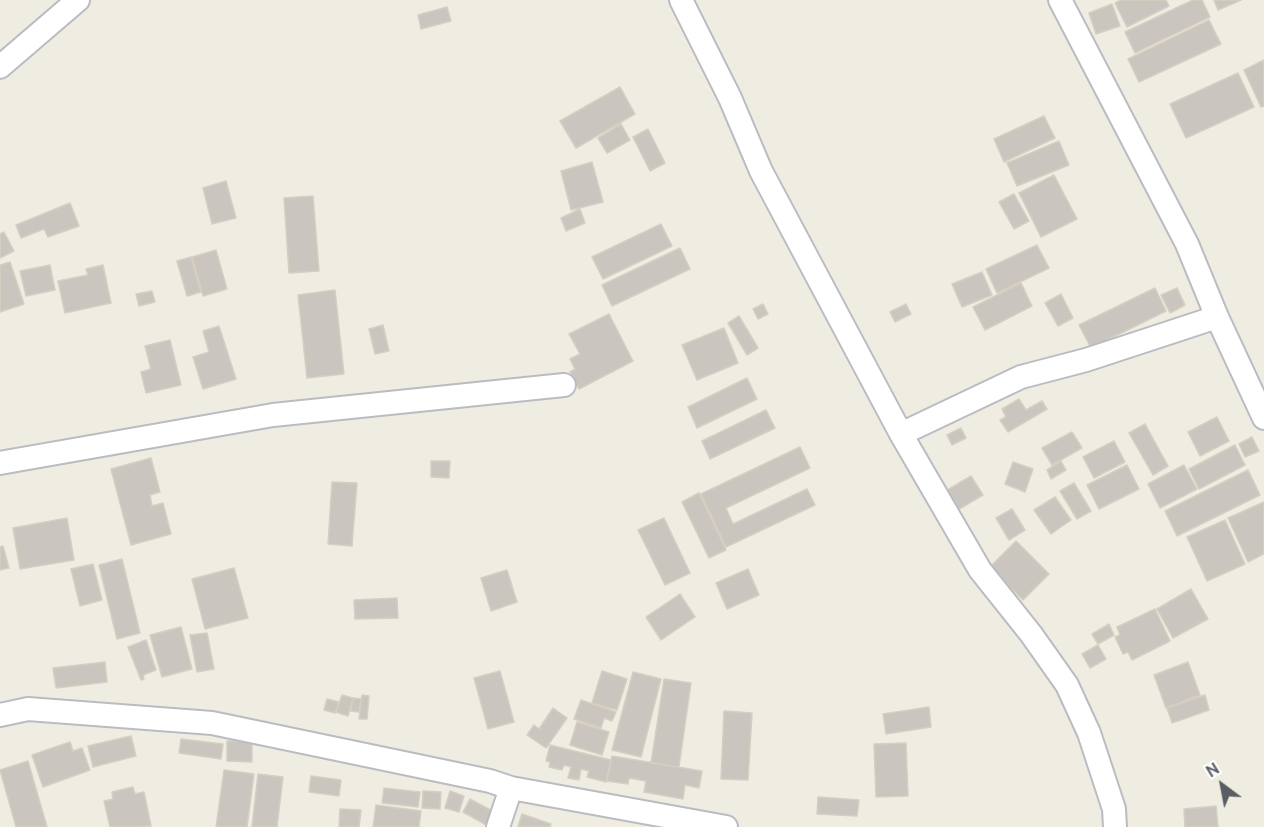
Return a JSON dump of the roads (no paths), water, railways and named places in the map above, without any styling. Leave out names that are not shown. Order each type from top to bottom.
[{"type":"street","points":[[0,67],[78,0]]},
{"type":"street","points":[[681,0],[730,98],[761,171],[901,434],[980,570],[1031,634],[1066,685],[1089,733],[1114,809],[1115,827]]},
{"type":"street","points":[[1060,0],[1187,244],[1216,317],[1264,418]]},
{"type":"street","points":[[901,434],[1021,377],[1086,360],[1216,317]]},
{"type":"street","points":[[0,463],[273,415],[564,385]]},
{"type":"street","points":[[0,715],[28,709],[212,723],[490,781],[511,788],[726,827]]},
{"type":"street","points":[[498,827],[511,788]]}]
